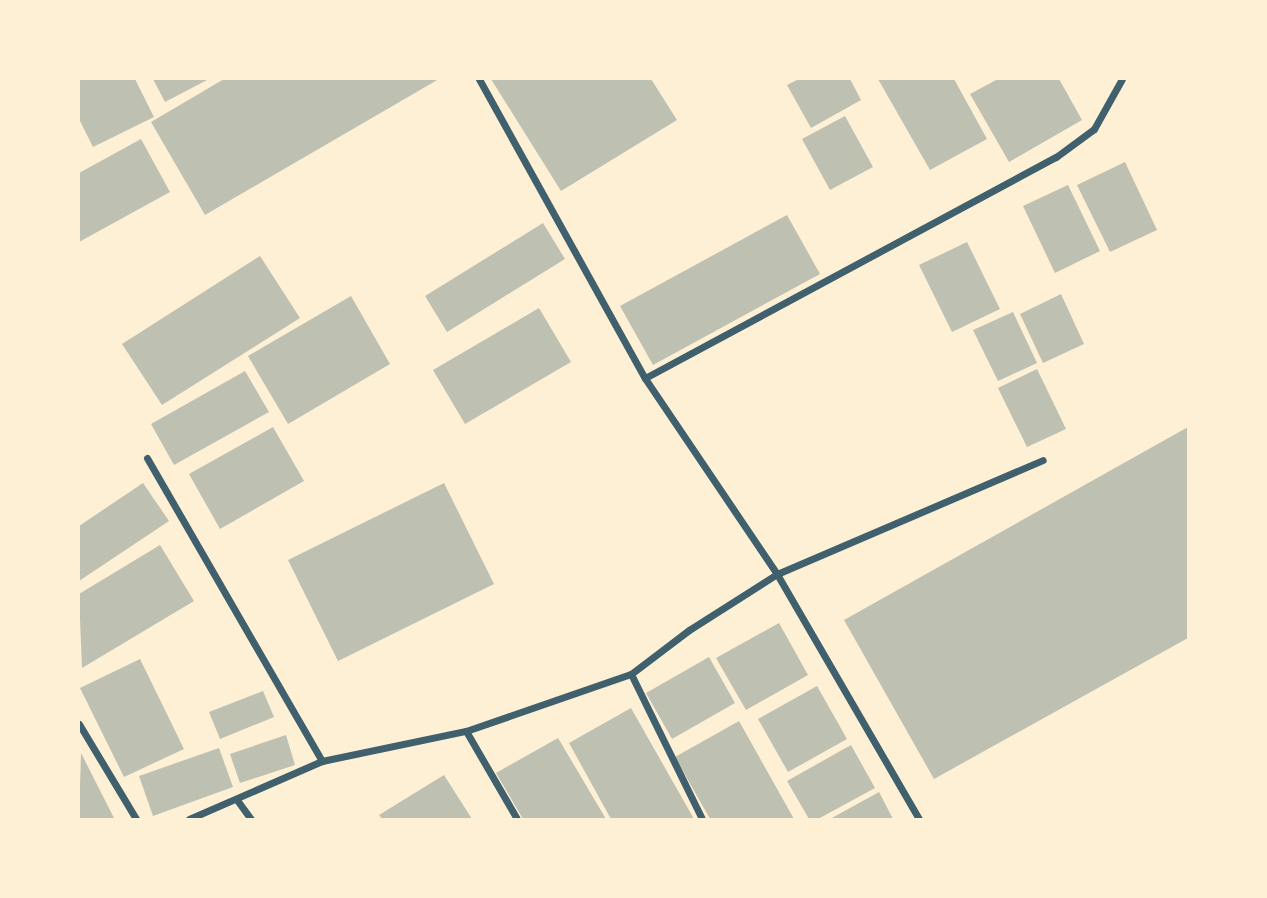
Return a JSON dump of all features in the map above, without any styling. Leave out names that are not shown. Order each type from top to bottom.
[{"type":"street","points":[[479,79],[645,377],[777,574],[919,819]]},
{"type":"street","points":[[645,377],[1056,157],[1094,129],[1122,79]]},
{"type":"street","points":[[147,458],[322,761]]},
{"type":"street","points":[[189,819],[322,761],[466,732],[631,674],[689,629],[777,574],[1043,460]]},
{"type":"street","points":[[631,674],[702,819]]},
{"type":"street","points":[[79,723],[136,819]]},
{"type":"street","points":[[466,732],[517,819]]},
{"type":"street","points":[[237,800],[251,819]]},
{"type":"building","points":[[79,79],[135,79],[154,117],[93,147],[79,119]]},
{"type":"building","points":[[153,79],[209,79],[165,102]]},
{"type":"building","points":[[224,79],[439,79],[205,215],[151,122]]},
{"type":"building","points":[[491,79],[651,79],[677,120],[561,191]]},
{"type":"building","points":[[799,79],[850,79],[861,100],[811,128],[787,85]]},
{"type":"building","points":[[878,79],[954,79],[987,139],[930,170]]},
{"type":"building","points":[[998,79],[1059,79],[1082,120],[1009,162],[970,94]]},
{"type":"building","points":[[845,116],[873,167],[830,190],[802,139]]},
{"type":"building","points":[[141,139],[170,192],[79,242],[79,173]]},
{"type":"building","points":[[1125,162],[1157,230],[1110,252],[1077,185]]},
{"type":"building","points":[[1068,185],[1100,251],[1055,273],[1023,206]]},
{"type":"building","points":[[787,215],[820,274],[653,365],[620,306]]},
{"type":"building","points":[[543,223],[565,259],[447,332],[425,296]]},
{"type":"building","points":[[967,242],[1000,309],[952,332],[919,265]]},
{"type":"building","points":[[260,256],[300,318],[162,405],[122,344]]},
{"type":"building","points":[[1061,294],[1084,344],[1043,363],[1020,314]]},
{"type":"building","points":[[351,296],[390,364],[288,424],[248,356]]},
{"type":"building","points":[[539,308],[571,362],[465,424],[433,370]]},
{"type":"building","points":[[1013,312],[1037,363],[998,381],[973,330]]},
{"type":"building","points":[[1037,369],[1066,429],[1027,447],[998,388]]},
{"type":"building","points":[[245,371],[269,412],[174,465],[151,424]]},
{"type":"building","points":[[273,427],[304,481],[220,529],[189,474]]},
{"type":"building","points":[[1188,427],[1188,638],[934,779],[844,620]]},
{"type":"building","points":[[143,483],[169,521],[79,581],[79,526]]},
{"type":"building","points":[[444,483],[494,584],[338,661],[288,560]]},
{"type":"building","points":[[160,545],[194,601],[82,668],[79,594]]},
{"type":"building","points":[[779,623],[808,675],[746,710],[716,658]]},
{"type":"building","points":[[709,657],[735,703],[672,739],[646,693]]},
{"type":"building","points":[[140,659],[184,749],[124,777],[80,688]]},
{"type":"building","points":[[817,686],[847,739],[788,772],[758,719]]},
{"type":"building","points":[[263,691],[274,717],[220,739],[209,712]]},
{"type":"building","points":[[631,708],[694,819],[611,819],[569,743]]},
{"type":"building","points":[[739,721],[794,819],[710,819],[675,757]]},
{"type":"building","points":[[286,735],[295,765],[240,783],[230,754]]},
{"type":"building","points":[[558,738],[606,819],[523,819],[496,773]]},
{"type":"building","points":[[851,745],[875,788],[818,819],[809,819],[787,781]]},
{"type":"building","points":[[219,748],[233,787],[153,816],[139,776]]},
{"type":"building","points":[[81,753],[114,818],[112,819],[79,819]]},
{"type":"building","points":[[444,775],[472,819],[382,819],[379,815]]},
{"type":"building","points":[[879,792],[893,819],[830,819]]}]
